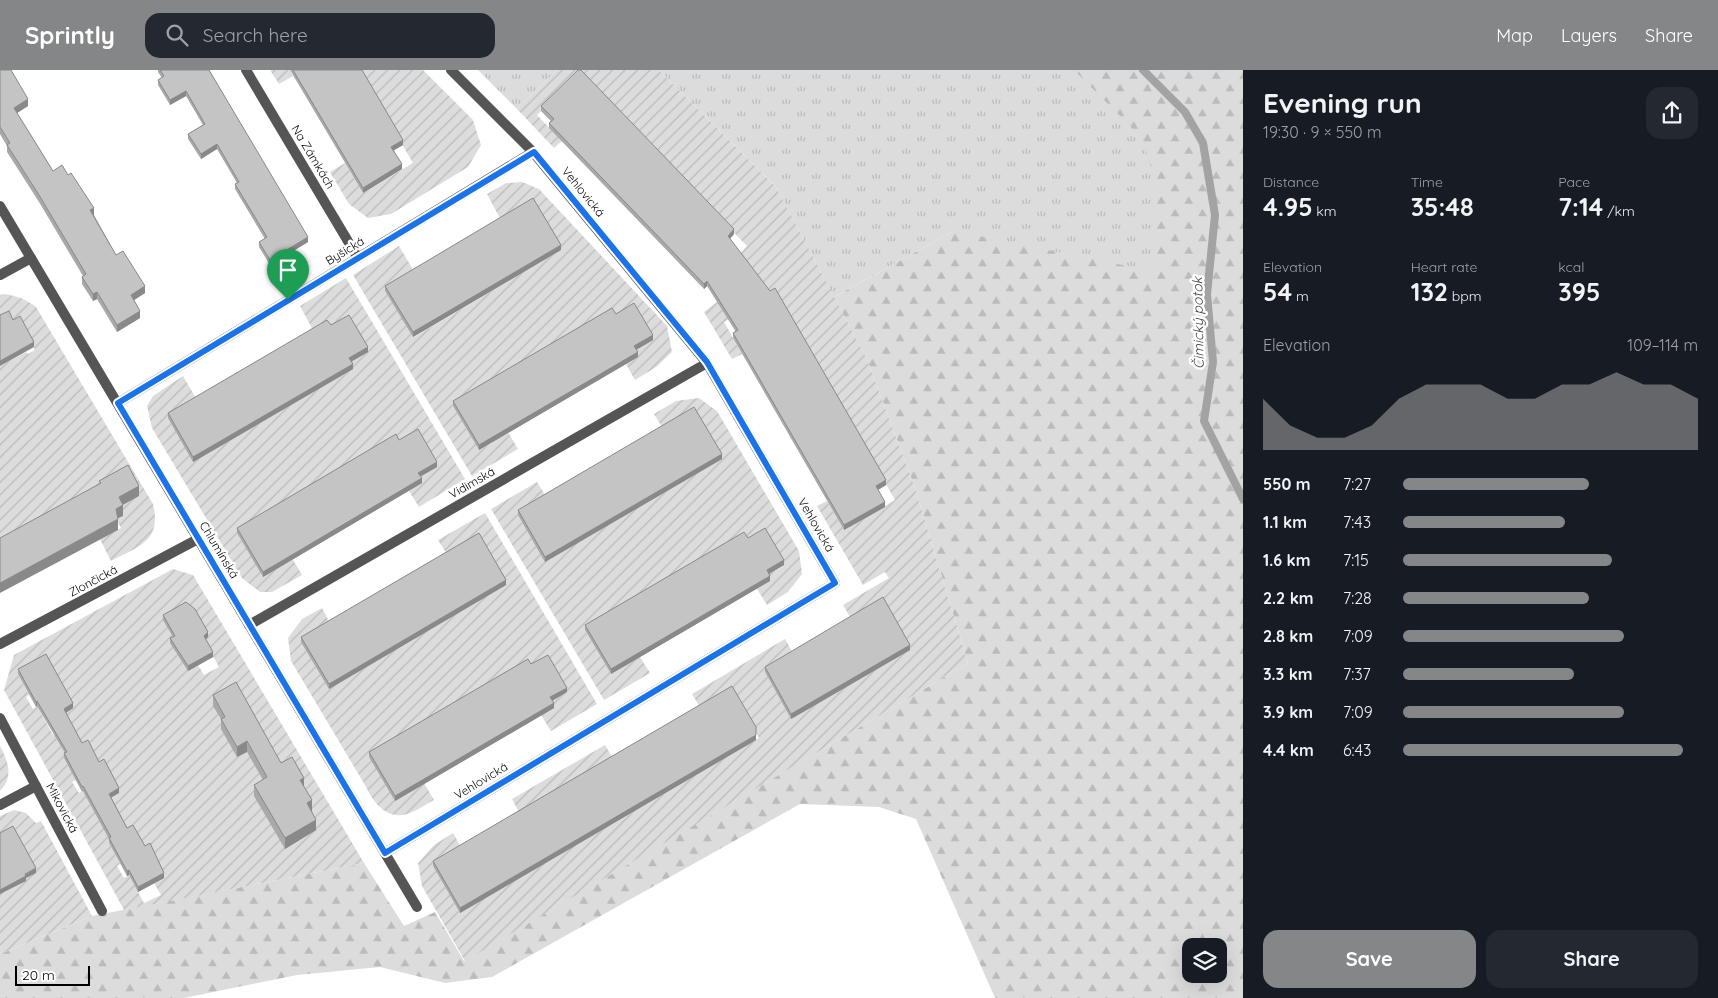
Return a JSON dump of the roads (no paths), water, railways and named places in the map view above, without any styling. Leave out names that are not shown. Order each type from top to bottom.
[{"type":"street","name":"Na Zámkách","points":[[246,70],[358,258]]},
{"type":"street","name":"Vehlovická","points":[[385,853],[835,583],[707,362],[534,152],[451,70]]},
{"type":"street","name":"Byšická","points":[[118,403],[534,152]]},
{"type":"street","name":"Chlumínská","points":[[0,206],[417,907]]},
{"type":"street","points":[[0,275],[31,258]]},
{"type":"street","name":"Vidimská","points":[[249,625],[707,362]]},
{"type":"street","name":"Zlončická","points":[[0,644],[198,539]]},
{"type":"street","name":"Mikovická","points":[[0,718],[102,911]]},
{"type":"street","points":[[0,806],[36,786]]},
{"type":"waterway","name":"Čimický potok","points":[[1143,70],[1185,112],[1203,143],[1215,215],[1207,294],[1213,362],[1204,421],[1243,499]]}]
